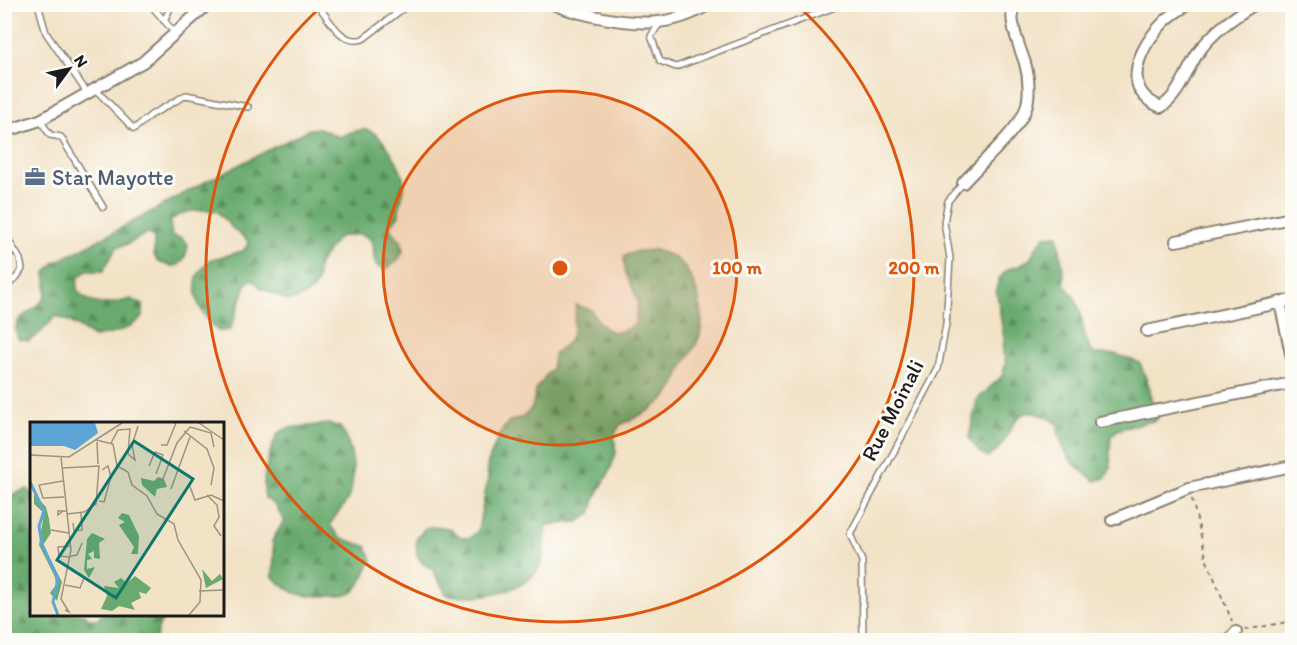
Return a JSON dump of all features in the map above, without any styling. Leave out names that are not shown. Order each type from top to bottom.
[{"type":"street","points":[[8,131],[40,120],[143,62],[208,4]]},
{"type":"street","points":[[553,4],[564,10],[625,23],[660,23],[692,15],[710,4]]},
{"type":"street","name":"Rue Moinali","points":[[963,183],[1025,112],[1029,94],[1026,68],[1012,12],[1013,4]]},
{"type":"street","points":[[1188,4],[1163,22],[1145,45],[1136,71],[1138,86],[1150,103],[1161,107],[1171,101],[1199,52],[1219,28],[1255,4]]},
{"type":"street","points":[[1176,242],[1293,218]]},
{"type":"street","points":[[1147,331],[1293,300]]},
{"type":"street","points":[[1280,302],[1293,358]]},
{"type":"street","points":[[1100,422],[1293,383]]},
{"type":"street","points":[[1112,520],[1189,488],[1293,466]]},
{"type":"lane","points":[[38,4],[46,33],[92,92],[134,129],[151,115],[186,95],[248,107]]},
{"type":"lane","points":[[150,4],[174,32]]},
{"type":"lane","points":[[164,21],[172,4]]},
{"type":"lane","points":[[317,4],[341,35],[357,41],[363,39],[409,4]]},
{"type":"lane","points":[[660,23],[651,36],[660,61],[676,67],[843,4]]},
{"type":"lane","points":[[4,109],[8,131]]},
{"type":"lane","points":[[40,120],[50,135],[61,137],[103,207]]},
{"type":"lane","name":"Rue Moinali","points":[[863,640],[862,561],[850,534],[938,369],[946,324],[950,258],[944,222],[948,201],[963,183]]},
{"type":"lane","points":[[4,288],[17,277],[22,269],[20,259],[5,234]]},
{"type":"path","points":[[1189,488],[1207,561],[1233,636],[1293,621]]},
{"type":"green space","points":[[319,128],[339,137],[360,130],[373,132],[396,160],[404,187],[399,215],[390,227],[401,241],[403,251],[399,259],[389,268],[385,270],[376,265],[373,246],[368,237],[353,234],[338,237],[321,261],[318,279],[310,292],[288,301],[261,288],[252,279],[247,283],[230,330],[218,331],[199,306],[196,291],[198,275],[209,260],[243,251],[249,243],[217,211],[192,211],[179,215],[170,222],[172,236],[181,238],[188,244],[185,257],[179,264],[170,266],[157,261],[154,254],[154,237],[147,233],[128,244],[117,247],[103,271],[86,271],[78,278],[77,290],[95,303],[109,304],[131,299],[143,305],[143,317],[137,322],[120,331],[94,337],[71,322],[56,316],[29,341],[18,339],[17,324],[44,298],[45,274],[54,263],[205,182],[310,129]]},
{"type":"green space","points":[[1058,235],[1065,286],[1077,302],[1089,346],[1094,354],[1115,354],[1140,363],[1150,389],[1151,400],[1157,404],[1160,414],[1156,420],[1117,430],[1111,437],[1111,468],[1105,478],[1095,481],[1068,457],[1061,442],[1057,423],[1041,415],[1029,412],[1021,415],[998,449],[988,457],[979,452],[969,438],[977,400],[1002,376],[1006,363],[996,289],[999,279],[1008,269],[1019,266],[1030,259],[1045,236]]},
{"type":"green space","points":[[655,250],[668,254],[686,269],[695,286],[701,306],[700,335],[672,390],[653,408],[620,425],[614,436],[616,453],[609,473],[596,496],[591,513],[578,522],[548,525],[544,537],[543,557],[538,569],[529,579],[517,586],[488,594],[447,595],[431,568],[422,563],[417,555],[416,540],[425,528],[431,527],[445,527],[462,538],[470,538],[478,531],[488,478],[487,465],[499,435],[508,422],[523,417],[532,408],[536,389],[552,368],[554,354],[568,342],[573,332],[576,305],[591,310],[604,327],[614,332],[627,329],[635,324],[638,302],[625,270],[624,256],[637,251]]},
{"type":"green space","points":[[328,424],[340,427],[351,451],[353,470],[349,496],[330,525],[340,538],[366,546],[372,560],[353,592],[340,596],[305,596],[287,589],[273,577],[272,541],[284,521],[275,505],[265,498],[265,473],[278,433],[288,428]]},
{"type":"green space","points":[[28,489],[30,492],[30,615],[86,615],[89,619],[98,619],[101,615],[168,615],[160,625],[156,640],[5,640],[5,513],[10,495]]},
{"type":"place","name":"Star Mayotte","points":[[35,177]]}]
